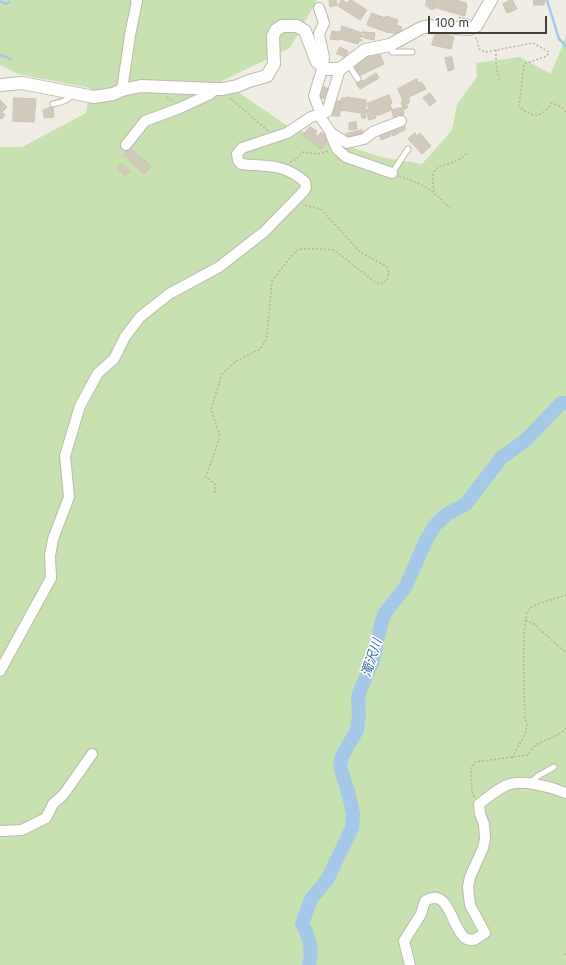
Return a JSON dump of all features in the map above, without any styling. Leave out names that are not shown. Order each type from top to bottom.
[{"type":"street","points":[[122,90],[136,0]]},
{"type":"street","points":[[0,85],[22,83],[94,97],[113,94],[122,90],[141,86],[219,89],[237,86],[267,76],[274,64],[273,36],[276,30],[282,26],[297,26],[305,31],[317,62],[327,69],[344,66],[365,50],[390,45],[421,28],[428,26],[473,28],[476,26],[492,1]]},
{"type":"street","points":[[319,8],[324,23],[319,34],[324,57],[323,66],[314,96],[320,115],[331,133],[337,149],[346,157],[392,174]]},
{"type":"street","points":[[0,671],[51,578],[50,556],[53,539],[69,497],[65,456],[80,406],[98,373],[114,359],[125,337],[140,317],[169,294],[219,267],[264,232],[304,191],[306,187],[305,182],[294,174],[281,168],[269,165],[241,164],[238,160],[237,154],[242,148],[287,133],[311,117],[327,112],[344,66]]},
{"type":"street","points":[[126,145],[145,121],[180,108],[219,89]]},
{"type":"street","points":[[331,133],[347,143],[364,139],[373,132],[401,121]]},
{"type":"street","points":[[0,832],[22,830],[46,818],[53,804],[64,794],[92,754]]},
{"type":"street","points":[[410,965],[404,941],[421,914],[425,901],[430,898],[441,898],[450,912],[456,926],[465,938],[474,940],[485,933],[470,905],[468,887],[470,877],[483,848],[485,839],[484,824],[478,807],[479,804],[506,785],[519,783],[550,787],[566,793]]},
{"type":"lane","points":[[390,45],[392,52],[412,52]]},
{"type":"lane","points":[[344,66],[358,79]]},
{"type":"lane","points":[[53,104],[66,100],[72,93]]},
{"type":"lane","points":[[392,174],[408,149]]},
{"type":"lane","points":[[529,784],[538,776],[554,767]]},
{"type":"path","points":[[471,37],[477,39],[478,49],[486,52],[533,43],[549,52],[548,56],[524,64],[519,106],[528,114],[539,115],[544,113],[552,103],[561,107],[566,112]]},
{"type":"path","points":[[496,50],[496,66],[500,81]]},
{"type":"path","points":[[219,89],[268,131],[281,135]]},
{"type":"path","points":[[281,168],[295,160],[302,152],[318,154],[328,152],[336,146]]},
{"type":"path","points":[[434,192],[432,178],[433,172],[437,168],[460,160],[467,153]]},
{"type":"path","points":[[392,174],[422,184],[434,192],[450,208]]},
{"type":"path","points":[[215,493],[215,484],[206,477],[220,436],[211,409],[222,374],[236,361],[260,349],[265,342],[272,281],[293,254],[298,249],[334,250],[375,282],[381,284],[387,280],[389,273],[386,266],[360,252],[321,209],[293,202]]},
{"type":"path","points":[[512,758],[526,732],[527,723],[525,719],[523,639],[527,613],[531,608],[566,595]]},
{"type":"path","points":[[526,620],[534,624],[566,653]]},
{"type":"path","points":[[478,807],[472,792],[471,768],[475,762],[528,755],[534,745],[545,741],[566,728]]},
{"type":"green space","points":[[0,0],[317,0],[290,48],[222,81],[289,127],[381,157],[422,164],[452,130],[457,104],[477,77],[476,63],[520,57],[551,74],[566,36],[566,965],[0,965],[0,147],[22,147],[86,113],[90,88],[18,74],[0,65]]},
{"type":"building","points":[[336,0],[337,5],[330,7],[329,1]]},
{"type":"building","points":[[342,0],[347,3],[351,0],[367,10],[360,20],[338,6]]},
{"type":"building","points":[[427,0],[438,0],[435,9],[429,9],[429,6],[426,6]]},
{"type":"building","points":[[440,0],[456,0],[466,3],[467,6],[465,15],[464,16],[437,8]]},
{"type":"building","points":[[511,0],[517,9],[507,13],[503,4]]},
{"type":"building","points":[[534,0],[545,0],[545,3],[544,5],[534,5]]},
{"type":"building","points":[[372,13],[385,18],[386,16],[398,20],[396,25],[402,27],[400,34],[389,33],[367,25]]},
{"type":"building","points":[[459,17],[469,19],[468,25],[458,23]]},
{"type":"building","points":[[342,26],[362,33],[358,44],[340,39],[330,39],[332,31],[340,32]]},
{"type":"building","points":[[365,32],[375,33],[374,40],[364,38]]},
{"type":"building","points":[[436,32],[454,37],[451,49],[432,45]]},
{"type":"building","points":[[340,47],[348,51],[346,57],[337,54]]},
{"type":"building","points":[[379,52],[384,64],[359,76],[354,64]]},
{"type":"building","points":[[452,57],[454,69],[448,71],[445,58]]},
{"type":"building","points":[[376,73],[379,78],[360,89],[356,83],[362,80],[363,81]]},
{"type":"building","points":[[417,79],[418,83],[421,82],[426,89],[409,97],[409,103],[406,104],[408,107],[404,110],[401,102],[403,101],[398,89]]},
{"type":"building","points":[[322,86],[329,89],[325,99],[318,96]]},
{"type":"building","points":[[430,93],[436,101],[430,106],[423,98]]},
{"type":"building","points":[[389,95],[392,103],[390,104],[392,110],[375,115],[376,118],[369,120],[366,110],[369,109],[367,104]]},
{"type":"building","points":[[347,97],[366,100],[366,118],[362,118],[361,113],[340,110],[341,99]]},
{"type":"building","points":[[14,98],[36,99],[34,122],[13,121]]},
{"type":"building","points":[[0,100],[7,107],[2,112],[5,115],[2,119],[0,118]]},
{"type":"building","points":[[334,101],[340,101],[340,116],[333,116]]},
{"type":"building","points":[[53,107],[54,117],[44,118],[43,110]]},
{"type":"building","points":[[402,108],[404,113],[402,117],[394,120],[392,110]]},
{"type":"building","points":[[356,122],[357,129],[349,130],[349,123]]},
{"type":"building","points":[[403,124],[406,129],[393,136],[390,130]]},
{"type":"building","points":[[310,127],[317,131],[315,134],[318,136],[321,132],[329,138],[321,149],[312,143],[314,140],[312,138],[311,141],[303,136]]},
{"type":"building","points":[[362,130],[363,136],[348,140],[346,134]]},
{"type":"building","points":[[389,131],[391,136],[381,140],[379,135]]},
{"type":"building","points":[[415,133],[417,136],[420,133],[431,146],[422,154],[408,139]]},
{"type":"building","points":[[130,148],[151,166],[144,174],[124,155]]},
{"type":"building","points":[[122,164],[130,171],[125,176],[118,169]]},
{"type":"waterway","points":[[547,0],[559,39],[566,46]]},
{"type":"waterway","points":[[0,1],[6,4],[9,2]]},
{"type":"waterway","points":[[0,55],[11,59]]},
{"type":"waterway","name":"濁沢川","points":[[309,965],[311,954],[310,944],[302,924],[311,899],[327,880],[352,828],[353,814],[349,795],[340,767],[342,756],[357,730],[359,693],[373,661],[381,624],[385,613],[406,586],[425,542],[435,525],[447,514],[466,504],[501,458],[527,439],[561,403],[566,403]]}]
